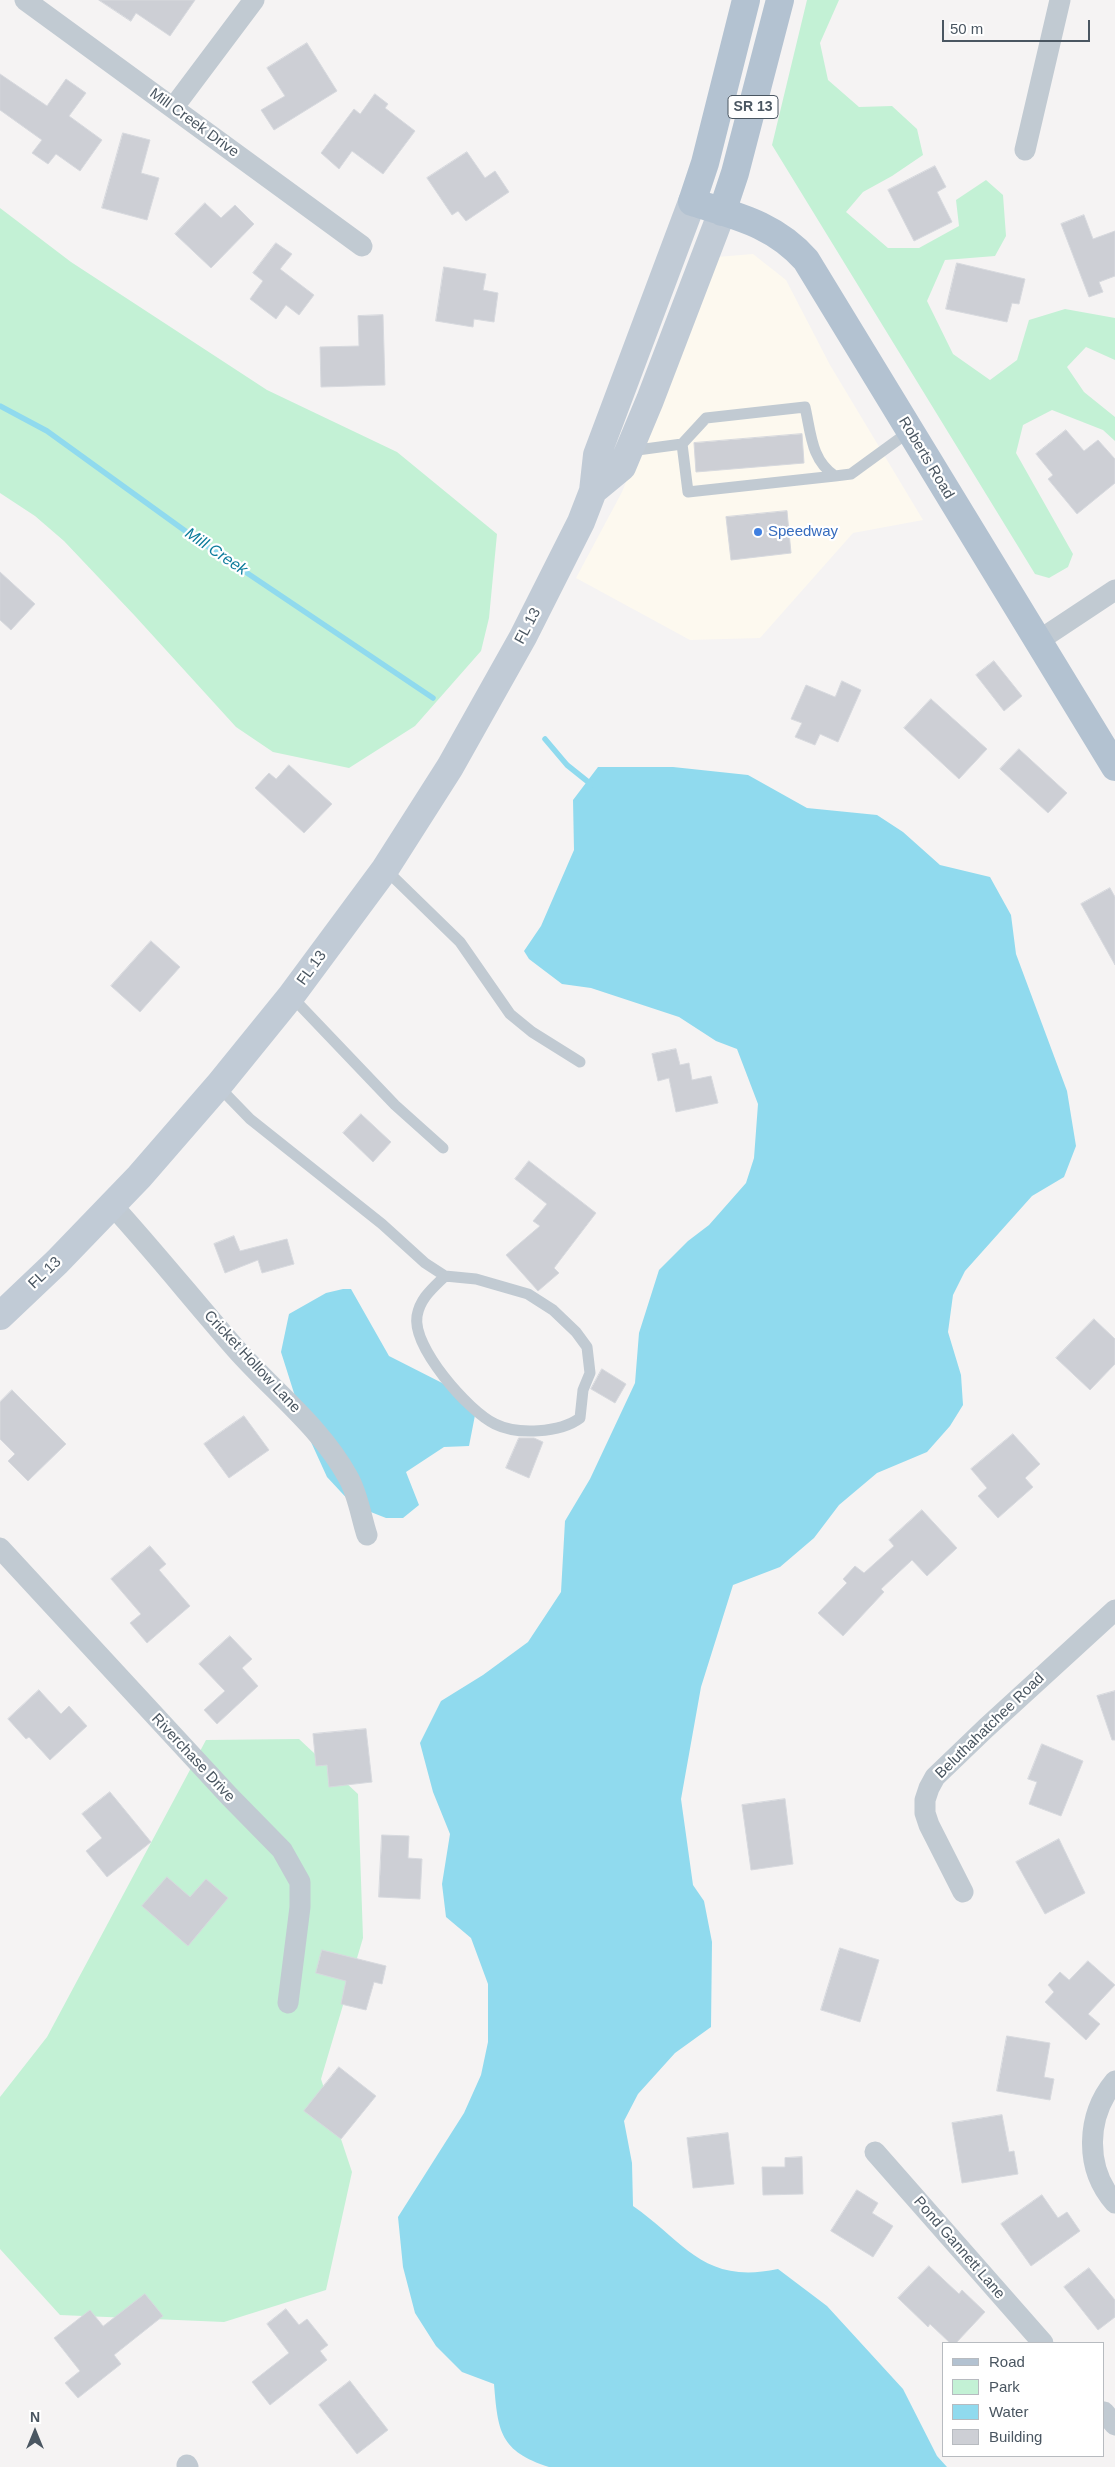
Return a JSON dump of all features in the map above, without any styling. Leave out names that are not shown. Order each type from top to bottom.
[{"type":"main road","name":"SR 13","points":[[593,491],[597,455],[705,163],[746,0]]},
{"type":"main road","name":"SR 13","points":[[593,491],[622,467],[650,400],[722,212],[735,173],[780,0]]},
{"type":"main road","name":"Roberts Road","points":[[692,202],[771,230],[791,243],[806,260],[1115,766]]},
{"type":"main road","name":"FL 13","points":[[0,1316],[57,1262],[112,1205],[218,1086],[291,996],[385,869],[450,767],[523,637],[581,522],[593,491]]},
{"type":"street","name":"Mill Creek Drive","points":[[25,0],[362,246]]},
{"type":"street","points":[[173,108],[254,0]]},
{"type":"street","points":[[1025,150],[1060,0]]},
{"type":"street","points":[[1038,641],[1115,590]]},
{"type":"street","name":"Cricket Hollow Lane","points":[[112,1205],[145,1241],[174,1278],[193,1297],[236,1349],[293,1405],[334,1455],[349,1478],[367,1535]]},
{"type":"street","name":"Riverchase Drive","points":[[0,1548],[230,1798],[282,1850],[300,1882],[300,1907],[288,2003]]},
{"type":"street","name":"Beluthahatchee Road","points":[[963,1892],[929,1825],[925,1812],[925,1800],[935,1776],[1115,1610]]},
{"type":"street","points":[[1115,2081],[1103,2097],[1096,2114],[1092,2138],[1094,2160],[1100,2182],[1115,2203]]},
{"type":"street","name":"Pond Gannett Lane","points":[[874,2152],[1042,2342]]},
{"type":"street","points":[[1105,2413],[1115,2425]]},
{"type":"lane","points":[[628,451],[682,444],[706,418],[804,407],[817,459],[824,468],[835,476]]},
{"type":"lane","points":[[682,444],[688,492],[852,474],[910,431]]},
{"type":"lane","points":[[385,869],[460,942],[510,1014],[532,1032],[580,1062]]},
{"type":"lane","points":[[291,996],[395,1105],[443,1148]]},
{"type":"lane","points":[[218,1086],[250,1119],[275,1141],[308,1164],[425,1263],[445,1276],[476,1279],[528,1294],[553,1310],[576,1332],[587,1347],[590,1373],[583,1390],[580,1418],[570,1426],[545,1430],[514,1429],[495,1424],[476,1411],[445,1377],[422,1342],[417,1318],[423,1299],[445,1276]]},
{"type":"shaded area","points":[[753,254],[786,280],[830,365],[923,520],[853,533],[760,638],[690,640],[576,578],[622,492],[717,257]]},
{"type":"green space","points":[[807,0],[839,0],[820,43],[828,80],[859,107],[892,106],[917,129],[923,155],[892,176],[863,192],[846,212],[888,248],[919,248],[959,226],[956,200],[986,180],[1003,195],[1006,236],[995,256],[945,260],[927,301],[953,354],[990,380],[1017,360],[1029,320],[1065,309],[1115,318],[1115,360],[1086,347],[1067,367],[1084,392],[1115,417],[1115,441],[1103,430],[1052,410],[1023,425],[1016,453],[1073,554],[1068,567],[1049,578],[1035,574],[772,145]]},
{"type":"green space","points":[[0,208],[71,262],[267,390],[397,452],[497,534],[489,618],[481,651],[415,726],[349,768],[273,752],[236,727],[64,541],[35,516],[0,493]]},
{"type":"green space","points":[[299,1739],[358,1794],[363,1938],[321,2079],[352,2172],[326,2290],[224,2322],[60,2315],[0,2249],[0,2097],[47,2037],[206,1740]]},
{"type":"water","points":[[598,767],[673,767],[748,775],[807,808],[877,815],[903,832],[940,865],[990,877],[1011,915],[1016,954],[1067,1091],[1076,1146],[1064,1177],[1032,1196],[965,1271],[953,1295],[948,1332],[961,1375],[963,1405],[950,1426],[927,1452],[877,1473],[839,1505],[814,1538],[780,1567],[733,1585],[701,1687],[681,1799],[693,1885],[704,1901],[712,1942],[711,2027],[675,2053],[638,2094],[624,2121],[632,2163],[633,2206],[682,2246],[713,2266],[731,2271],[752,2272],[778,2269],[827,2306],[903,2389],[937,2456],[947,2467],[549,2467],[520,2454],[505,2438],[497,2415],[494,2384],[462,2372],[436,2346],[415,2313],[403,2267],[398,2217],[464,2113],[481,2075],[488,2042],[488,1984],[471,1938],[446,1917],[442,1884],[450,1834],[433,1792],[420,1743],[441,1701],[483,1675],[528,1642],[561,1592],[565,1521],[590,1479],[635,1383],[639,1333],[659,1270],[688,1241],[709,1225],[746,1183],[754,1158],[758,1104],[737,1049],[716,1041],[679,1017],[591,988],[562,984],[529,959],[524,951],[541,926],[574,850],[573,800]]},
{"type":"water","points":[[351,1289],[389,1356],[452,1388],[477,1405],[469,1446],[444,1447],[406,1472],[419,1505],[403,1518],[386,1518],[353,1505],[327,1477],[306,1431],[281,1352],[289,1314],[326,1293]]},
{"type":"building","points":[[99,0],[195,0],[170,36],[136,13],[131,21]]},
{"type":"building","points":[[307,43],[337,91],[274,130],[261,110],[285,96],[267,68]]},
{"type":"building","points":[[0,74],[47,106],[66,79],[86,93],[69,116],[102,140],[80,171],[56,154],[48,164],[32,153],[42,140],[0,110]]},
{"type":"building","points":[[375,94],[388,104],[385,108],[415,131],[383,174],[352,151],[339,169],[321,153],[354,109],[360,114]]},
{"type":"building","points":[[123,133],[150,140],[141,173],[159,178],[147,220],[102,208]]},
{"type":"building","points":[[467,152],[485,178],[495,171],[509,192],[466,221],[458,211],[452,215],[427,178]]},
{"type":"building","points":[[935,166],[946,187],[937,192],[952,222],[914,241],[888,190]]},
{"type":"building","points":[[205,203],[221,218],[235,205],[254,224],[211,268],[175,234]]},
{"type":"building","points":[[1084,215],[1093,239],[1115,231],[1115,276],[1099,282],[1103,292],[1089,297],[1061,224]]},
{"type":"building","points":[[276,243],[292,254],[280,269],[314,295],[299,315],[286,305],[276,319],[250,299],[263,281],[253,273]]},
{"type":"building","points":[[957,263],[1025,279],[1019,304],[1012,303],[1007,322],[946,309]]},
{"type":"building","points":[[444,267],[486,274],[483,290],[498,293],[494,322],[474,319],[473,327],[436,321]]},
{"type":"building","points":[[383,315],[385,385],[321,387],[320,347],[359,346],[358,316]]},
{"type":"building","points":[[1066,430],[1084,451],[1098,440],[1115,459],[1115,483],[1077,514],[1048,479],[1053,475],[1036,454]]},
{"type":"building","points":[[802,434],[804,463],[696,472],[694,443]]},
{"type":"building","points":[[787,511],[791,553],[731,560],[726,517]]},
{"type":"building","points":[[0,572],[35,604],[11,630],[0,620]]},
{"type":"building","points":[[994,661],[1022,696],[1004,711],[976,675]]},
{"type":"building","points":[[842,681],[861,690],[838,742],[820,734],[815,745],[795,737],[802,723],[791,719],[806,685],[835,697]]},
{"type":"building","points":[[931,699],[987,749],[959,779],[904,728]]},
{"type":"building","points":[[1019,749],[1067,793],[1048,813],[1000,769]]},
{"type":"building","points":[[289,765],[332,804],[304,833],[255,788],[269,773],[276,779]]},
{"type":"building","points":[[1110,888],[1115,897],[1115,965],[1081,904]]},
{"type":"building","points":[[151,941],[180,967],[140,1012],[111,986]]},
{"type":"building","points":[[676,1049],[680,1065],[689,1063],[692,1080],[711,1076],[718,1103],[676,1112],[669,1078],[658,1081],[652,1054]]},
{"type":"building","points":[[361,1114],[391,1142],[373,1162],[343,1133]]},
{"type":"building","points":[[529,1161],[596,1213],[554,1268],[559,1273],[538,1291],[506,1255],[540,1226],[533,1221],[547,1204],[515,1179]]},
{"type":"building","points":[[234,1236],[240,1251],[287,1239],[294,1264],[262,1273],[258,1260],[225,1273],[214,1244]]},
{"type":"building","points":[[1094,1319],[1115,1339],[1115,1364],[1090,1390],[1056,1358]]},
{"type":"building","points":[[602,1369],[626,1384],[615,1403],[591,1389]]},
{"type":"building","points":[[12,1390],[66,1444],[28,1481],[8,1461],[15,1454],[0,1439],[0,1402]]},
{"type":"building","points":[[244,1416],[269,1450],[229,1478],[204,1444]]},
{"type":"building","points":[[1013,1434],[1040,1464],[1025,1478],[1033,1487],[998,1518],[978,1496],[987,1488],[971,1469]]},
{"type":"building","points":[[519,1438],[534,1438],[543,1442],[529,1478],[506,1468]]},
{"type":"building","points":[[922,1510],[957,1548],[927,1576],[912,1560],[881,1589],[884,1592],[843,1636],[818,1613],[847,1583],[843,1579],[855,1566],[864,1573],[894,1546],[889,1540]]},
{"type":"building","points":[[150,1546],[166,1564],[159,1570],[190,1606],[147,1643],[130,1623],[141,1614],[111,1579]]},
{"type":"building","points":[[230,1636],[252,1659],[242,1668],[258,1686],[217,1724],[204,1710],[225,1691],[199,1664]]},
{"type":"building","points":[[39,1690],[61,1714],[69,1706],[87,1726],[50,1760],[29,1737],[26,1739],[8,1719]]},
{"type":"building","points":[[1115,1691],[1115,1740],[1112,1740],[1097,1696]]},
{"type":"building","points":[[366,1729],[372,1782],[329,1787],[327,1765],[316,1766],[313,1734]]},
{"type":"building","points":[[1042,1744],[1083,1761],[1061,1816],[1029,1804],[1037,1782],[1028,1779]]},
{"type":"building","points":[[110,1792],[151,1842],[107,1877],[86,1851],[102,1838],[82,1814]]},
{"type":"building","points":[[785,1799],[793,1864],[751,1870],[742,1805]]},
{"type":"building","points":[[382,1835],[409,1836],[408,1858],[422,1859],[420,1899],[379,1897]]},
{"type":"building","points":[[1059,1839],[1085,1893],[1045,1914],[1016,1862]]},
{"type":"building","points":[[167,1877],[190,1897],[206,1879],[228,1898],[188,1946],[142,1906]]},
{"type":"building","points":[[840,1948],[879,1960],[860,2022],[821,2010]]},
{"type":"building","points":[[322,1950],[386,1966],[382,1984],[374,1982],[366,2010],[341,2004],[346,1981],[316,1973]]},
{"type":"building","points":[[1088,1961],[1115,1985],[1088,2014],[1100,2024],[1086,2040],[1045,2002],[1054,1992],[1048,1985],[1060,1972],[1069,1980]]},
{"type":"building","points":[[1007,2036],[1050,2043],[1044,2077],[1054,2079],[1050,2100],[997,2091]]},
{"type":"building","points":[[339,2067],[376,2096],[341,2139],[304,2111]]},
{"type":"building","points":[[1002,2115],[1009,2152],[1014,2151],[1018,2174],[962,2183],[952,2123]]},
{"type":"building","points":[[728,2133],[734,2184],[693,2188],[687,2138]]},
{"type":"building","points":[[802,2157],[803,2194],[763,2195],[762,2167],[785,2167],[785,2158]]},
{"type":"building","points":[[857,2190],[878,2203],[872,2213],[893,2226],[873,2257],[831,2231]]},
{"type":"building","points":[[1042,2195],[1058,2218],[1067,2212],[1080,2231],[1031,2266],[1001,2224]]},
{"type":"building","points":[[929,2266],[959,2294],[962,2290],[985,2312],[957,2342],[949,2342],[930,2324],[928,2327],[898,2298]]},
{"type":"building","points":[[1089,2268],[1115,2300],[1115,2317],[1098,2330],[1064,2287]]},
{"type":"building","points":[[145,2294],[163,2316],[114,2355],[121,2364],[78,2398],[65,2383],[80,2371],[54,2338],[90,2310],[103,2326]]},
{"type":"building","points":[[286,2309],[299,2325],[307,2319],[328,2345],[320,2351],[327,2360],[270,2405],[252,2382],[289,2353],[267,2324]]},
{"type":"building","points":[[350,2381],[388,2430],[357,2454],[319,2405]]},
{"type":"waterway","name":"Mill Creek","points":[[0,406],[47,431],[195,538],[433,698]]},
{"type":"waterway","points":[[545,739],[567,765],[592,785]]},
{"type":"place","name":"Speedway","points":[[758,532]]}]
